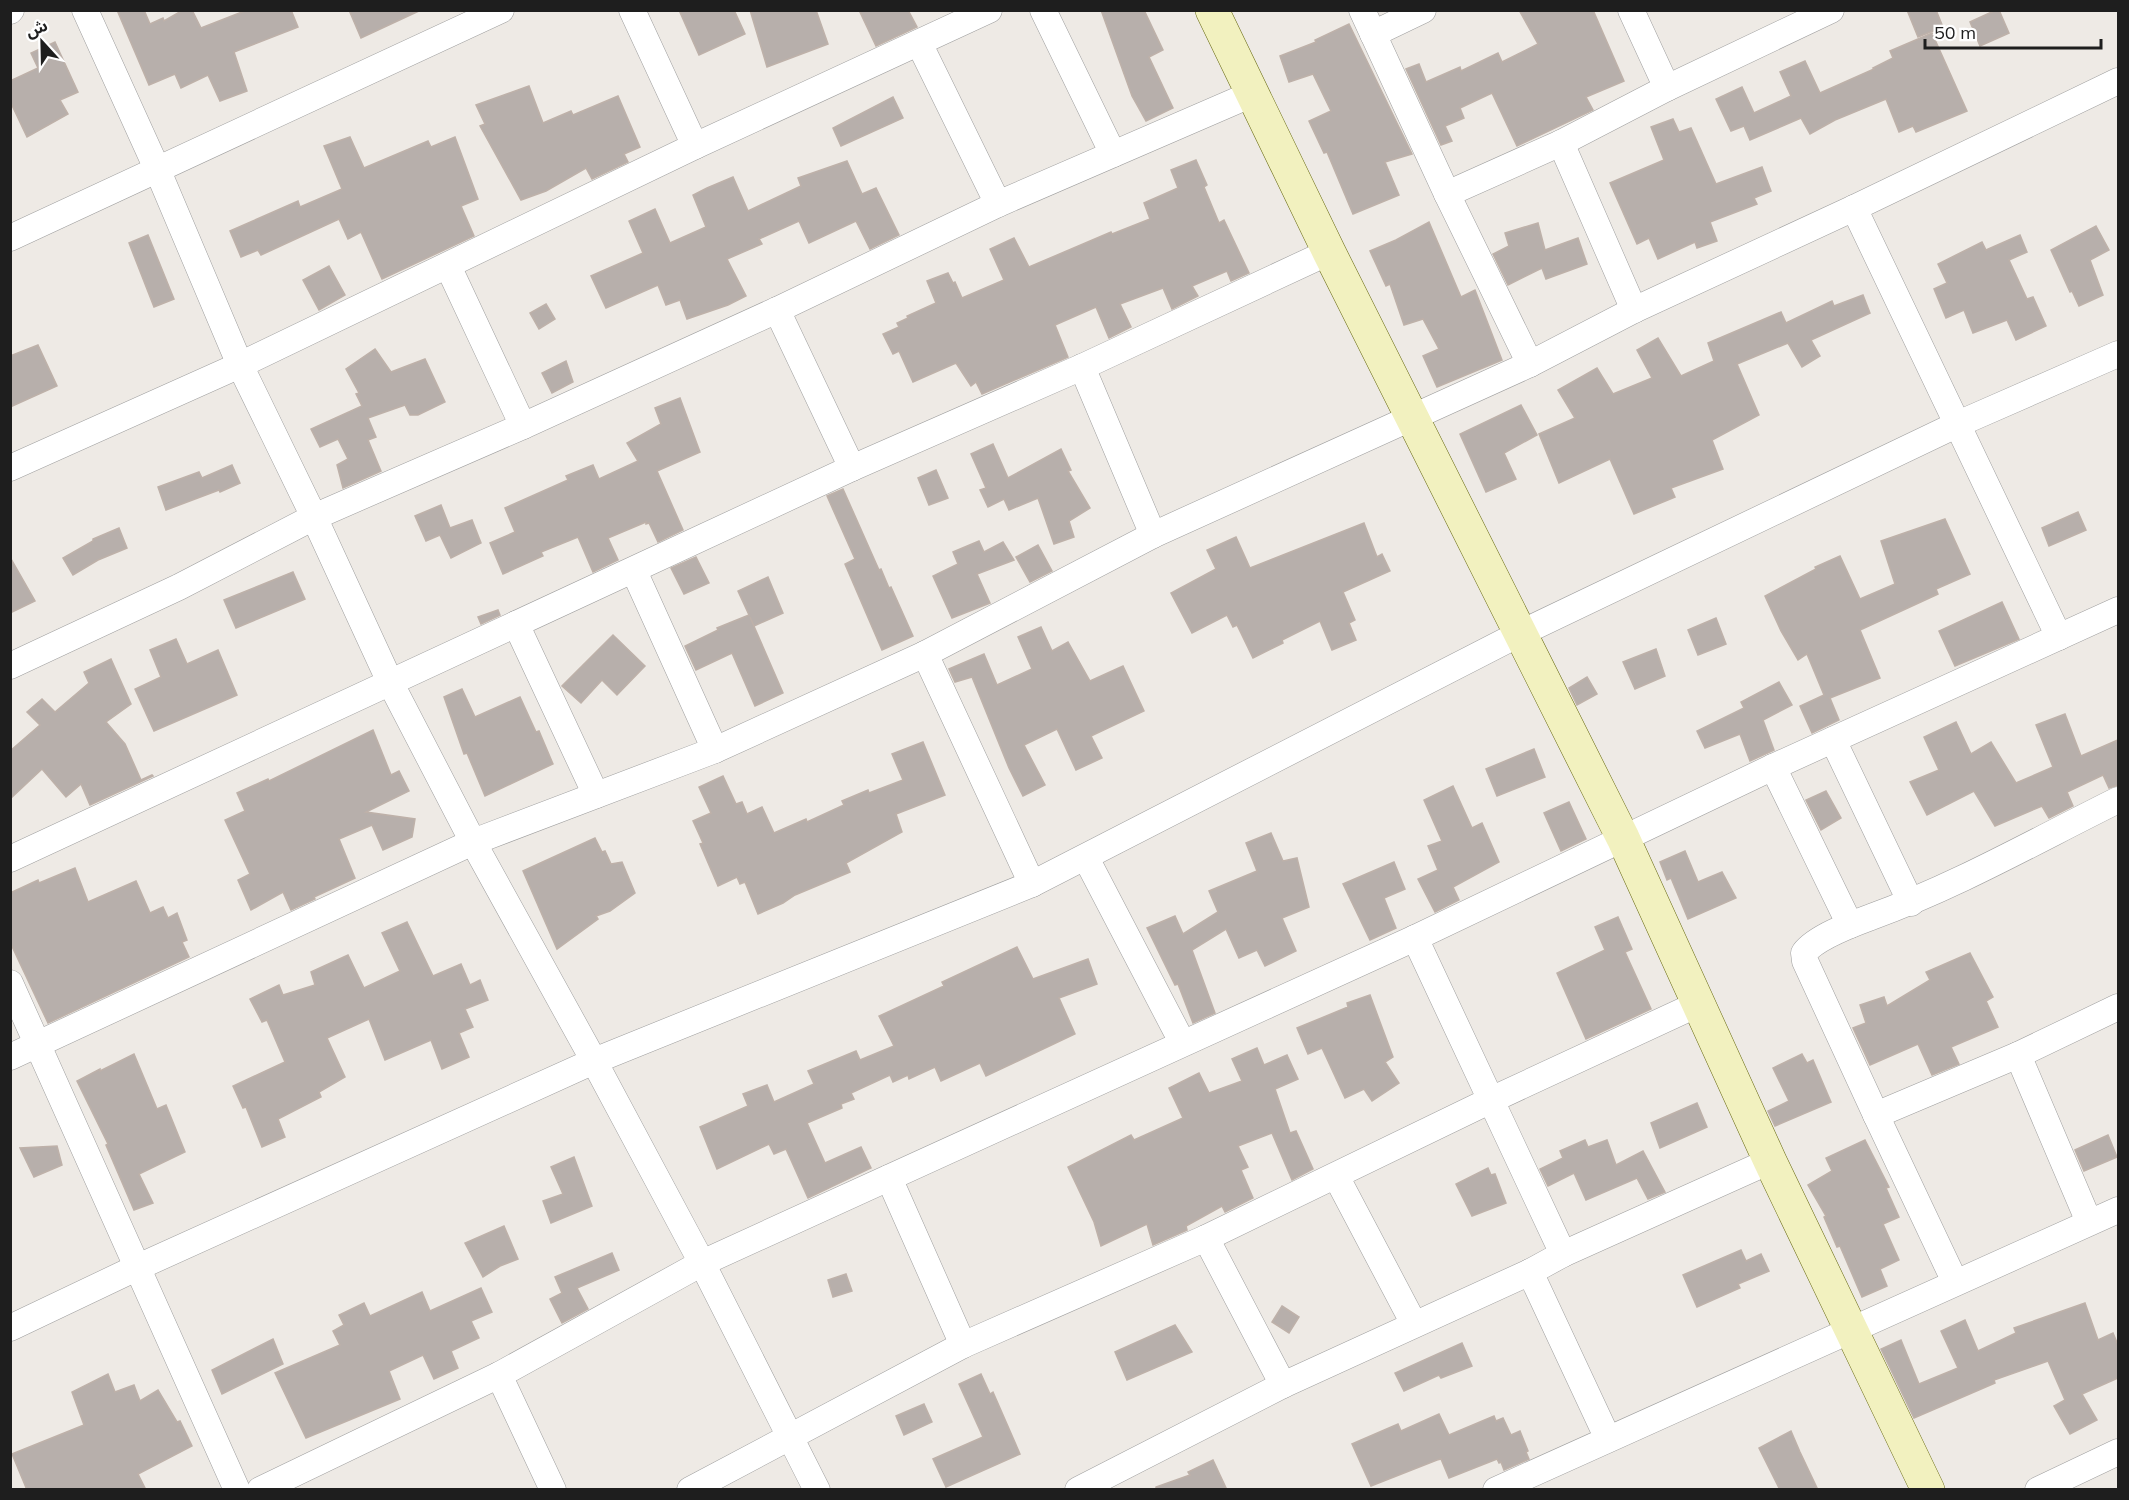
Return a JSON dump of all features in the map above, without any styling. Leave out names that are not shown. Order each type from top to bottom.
[{"type":"street","points":[[85,10],[158,171],[240,365],[314,517],[390,682],[472,842],[594,1061],[702,1263],[817,1490]]},
{"type":"street","points":[[10,238],[501,10]]},
{"type":"street","points":[[632,10],[695,146]]},
{"type":"street","points":[[10,468],[240,365],[695,146],[989,10]]},
{"type":"street","points":[[1043,10],[1113,154]]},
{"type":"street","points":[[1212,10],[1411,418],[1623,838],[1770,1161],[1928,1490]]},
{"type":"street","points":[[1362,10],[1530,364]]},
{"type":"street","points":[[1373,34],[1423,10]]},
{"type":"street","points":[[1631,10],[1667,88]]},
{"type":"street","points":[[1448,194],[1561,143],[1667,88],[1831,10]]},
{"type":"street","points":[[920,43],[998,204]]},
{"type":"street","points":[[10,1057],[472,842],[715,750],[925,654],[1153,535],[1530,364],[1634,310],[1854,208],[2118,81]]},
{"type":"street","points":[[10,666],[178,587],[314,517],[523,426],[777,310],[998,204],[1252,94]]},
{"type":"street","points":[[1561,143],[1634,310]]},
{"type":"street","points":[[1854,208],[2059,637]]},
{"type":"street","points":[[10,859],[852,468],[1082,367],[1329,252]]},
{"type":"street","points":[[448,266],[523,426]]},
{"type":"street","points":[[777,310],[852,468]]},
{"type":"street","points":[[10,1328],[136,1268],[594,1061],[1032,884],[1521,633],[1958,424],[2118,354]]},
{"type":"street","points":[[1082,367],[1153,535]]},
{"type":"street","points":[[634,571],[715,750]]},
{"type":"street","points":[[260,1490],[499,1375],[702,1263],[1182,1042],[1415,938],[1773,767],[2118,610]]},
{"type":"street","points":[[516,624],[596,795]]},
{"type":"street","points":[[925,654],[1032,884]]},
{"type":"street","points":[[1833,740],[1911,903]]},
{"type":"street","points":[[1773,767],[1850,925]]},
{"type":"street","points":[[1955,1282],[1805,961],[1804,953],[1809,946],[1850,925],[1911,903],[2118,800]]},
{"type":"street","points":[[1086,858],[1182,1042]]},
{"type":"street","points":[[1415,938],[1563,1254]]},
{"type":"street","points":[[10,983],[237,1490]]},
{"type":"street","points":[[690,1490],[963,1345],[1206,1238],[1491,1100],[1698,1004]]},
{"type":"street","points":[[1876,1115],[2018,1055],[2118,1007]]},
{"type":"street","points":[[2018,1055],[2089,1222]]},
{"type":"street","points":[[1078,1490],[1109,1483],[1283,1385],[1530,1272],[1563,1254],[1770,1161]]},
{"type":"street","points":[[1336,1176],[1414,1324]]},
{"type":"street","points":[[889,1178],[963,1345]]},
{"type":"street","points":[[1497,1490],[2118,1209]]},
{"type":"street","points":[[1206,1238],[1283,1385]]},
{"type":"street","points":[[1530,1272],[1608,1439]]},
{"type":"street","points":[[499,1375],[553,1490]]},
{"type":"street","points":[[2038,1490],[2118,1452]]},
{"type":"building","points":[[117,10],[144,10],[150,24],[163,18],[164,21],[183,10],[192,10],[201,28],[247,10],[291,10],[298,27],[234,52],[247,91],[220,101],[208,75],[181,88],[175,74],[149,85]]},
{"type":"building","points":[[349,10],[421,10],[361,38]]},
{"type":"building","points":[[679,10],[734,10],[745,34],[699,55]]},
{"type":"building","points":[[750,10],[816,10],[828,44],[767,67]]},
{"type":"building","points":[[859,10],[908,10],[917,27],[876,46]]},
{"type":"building","points":[[1101,10],[1144,10],[1163,50],[1149,57],[1173,108],[1146,121],[1132,96]]},
{"type":"building","points":[[1519,10],[1593,10],[1624,81],[1586,97],[1593,110],[1517,146],[1492,93],[1460,108],[1464,118],[1445,126],[1452,141],[1441,145],[1406,69],[1419,64],[1426,82],[1460,67],[1461,71],[1498,53],[1502,62],[1538,44]]},
{"type":"building","points":[[1907,10],[1936,10],[1943,27],[1918,37]]},
{"type":"building","points":[[1999,10],[2009,33],[1980,46],[1970,22]]},
{"type":"building","points":[[1349,24],[1412,154],[1385,162],[1399,195],[1353,214],[1327,152],[1324,153],[1309,121],[1331,111],[1313,74],[1289,82],[1280,56],[1316,42],[1315,40]]},
{"type":"building","points":[[1932,33],[1967,111],[1916,132],[1913,126],[1899,132],[1886,99],[1835,120],[1810,134],[1801,118],[1750,140],[1744,126],[1731,131],[1716,99],[1742,87],[1754,113],[1791,96],[1780,72],[1805,61],[1820,93],[1874,69],[1893,58],[1890,51]]},
{"type":"building","points":[[55,42],[78,92],[60,100],[68,114],[27,137],[10,101],[10,81],[38,68],[31,53]]},
{"type":"building","points":[[529,86],[543,123],[571,111],[573,115],[618,96],[640,147],[624,154],[628,162],[592,179],[586,168],[546,191],[521,200],[480,126],[485,124],[476,105]]},
{"type":"building","points":[[893,97],[903,118],[841,146],[833,128]]},
{"type":"building","points":[[1673,119],[1679,132],[1691,128],[1716,184],[1762,167],[1771,191],[1754,198],[1757,204],[1710,222],[1717,241],[1697,248],[1695,242],[1658,259],[1649,238],[1637,244],[1610,183],[1664,160],[1651,127]]},
{"type":"building","points":[[350,137],[364,168],[428,141],[431,147],[455,137],[478,199],[461,206],[474,236],[382,279],[361,232],[348,239],[339,219],[261,255],[258,250],[241,257],[230,231],[298,201],[300,207],[342,189],[324,146]]},
{"type":"building","points":[[1196,160],[1219,223],[1224,220],[1249,273],[1231,281],[1227,271],[1192,286],[1198,296],[1172,309],[1163,288],[1120,304],[1131,327],[1109,338],[1096,307],[1055,325],[1068,357],[982,394],[976,382],[971,386],[956,363],[913,382],[899,351],[893,354],[883,334],[899,327],[897,323],[908,318],[907,316],[936,303],[927,281],[948,273],[962,298],[1004,280],[990,249],[1014,238],[1029,267],[1111,232],[1112,234],[1150,219],[1144,203],[1178,188],[1171,170]]},
{"type":"building","points":[[847,161],[862,194],[876,188],[899,235],[870,249],[856,221],[809,243],[799,221],[759,239],[762,244],[727,259],[746,296],[728,305],[687,319],[680,300],[666,305],[658,285],[606,308],[591,276],[643,253],[629,221],[655,209],[670,243],[706,227],[693,195],[707,188],[733,177],[748,211],[801,186],[798,178]]},
{"type":"building","points":[[1429,222],[1461,297],[1475,290],[1502,360],[1437,387],[1423,356],[1439,349],[1423,319],[1404,325],[1390,284],[1386,286],[1370,251]]},
{"type":"building","points":[[1538,223],[1545,250],[1578,238],[1587,264],[1546,279],[1542,268],[1508,285],[1493,254],[1509,246],[1505,233]]},
{"type":"building","points":[[2096,226],[2109,250],[2090,260],[2103,295],[2079,306],[2051,250]]},
{"type":"building","points":[[148,235],[174,299],[154,307],[129,243]]},
{"type":"building","points":[[2020,235],[2027,252],[2009,260],[2027,299],[2033,297],[2046,326],[2016,340],[2007,320],[1973,333],[1964,310],[1946,318],[1934,289],[1947,283],[1938,264],[1982,242],[1986,250]]},
{"type":"building","points":[[329,266],[345,295],[319,310],[303,280]]},
{"type":"building","points":[[1863,295],[1870,313],[1811,340],[1820,356],[1802,367],[1788,343],[1737,364],[1759,415],[1712,440],[1723,469],[1671,488],[1675,497],[1634,514],[1610,459],[1559,483],[1539,434],[1575,418],[1558,390],[1597,368],[1613,394],[1652,378],[1637,350],[1658,338],[1681,376],[1714,361],[1708,343],[1781,312],[1786,323],[1832,301],[1834,306]]},
{"type":"building","points":[[546,304],[555,319],[539,329],[530,313]]},
{"type":"building","points":[[38,345],[57,386],[10,407],[10,356]]},
{"type":"building","points":[[375,349],[391,372],[425,359],[445,402],[418,415],[410,415],[405,405],[368,418],[376,437],[368,440],[381,471],[343,488],[337,465],[348,459],[338,439],[320,447],[311,429],[362,406],[356,394],[359,393],[346,369]]},
{"type":"building","points":[[566,361],[573,382],[552,393],[542,373]]},
{"type":"building","points":[[680,398],[700,452],[657,471],[683,530],[658,542],[649,523],[646,524],[646,522],[608,538],[618,560],[593,572],[578,537],[541,552],[543,556],[503,574],[490,543],[515,532],[505,508],[568,480],[566,476],[593,465],[599,479],[638,461],[627,443],[661,424],[655,408]]},
{"type":"building","points":[[1521,405],[1537,435],[1504,453],[1516,479],[1486,492],[1460,434]]},
{"type":"building","points":[[993,444],[1008,478],[1061,449],[1071,470],[1068,471],[1090,508],[1069,521],[1074,537],[1054,544],[1038,498],[1009,510],[1004,499],[988,507],[980,490],[986,488],[971,454]]},
{"type":"building","points":[[232,465],[240,483],[166,510],[158,487],[199,472],[202,478]]},
{"type":"building","points":[[936,470],[948,498],[929,505],[918,478]]},
{"type":"building","points":[[843,489],[879,570],[881,569],[889,588],[891,587],[913,636],[882,650],[845,564],[855,559],[827,496]]},
{"type":"building","points":[[441,505],[450,528],[472,520],[481,543],[451,558],[440,535],[426,541],[415,516]]},
{"type":"building","points":[[2078,512],[2086,530],[2049,546],[2042,528]]},
{"type":"building","points":[[1945,519],[1970,574],[1936,589],[1938,594],[1860,630],[1880,678],[1830,698],[1839,720],[1812,733],[1800,706],[1824,695],[1807,654],[1798,660],[1781,631],[1765,596],[1816,569],[1815,567],[1840,556],[1860,599],[1895,584],[1881,541]]},
{"type":"building","points":[[1364,523],[1377,557],[1382,554],[1390,571],[1343,592],[1355,620],[1349,623],[1356,640],[1332,650],[1320,621],[1253,658],[1237,625],[1233,627],[1227,615],[1192,633],[1171,593],[1216,569],[1207,550],[1236,537],[1250,568]]},
{"type":"building","points":[[119,528],[127,548],[98,560],[73,575],[63,558],[93,539]]},
{"type":"building","points":[[979,541],[984,552],[1003,542],[1014,560],[977,574],[990,603],[952,618],[933,576],[958,564],[953,552]]},
{"type":"building","points":[[1038,545],[1052,571],[1030,582],[1016,557]]},
{"type":"building","points":[[10,557],[35,601],[10,613]]},
{"type":"building","points":[[696,557],[709,583],[684,594],[671,568]]},
{"type":"building","points":[[293,572],[305,599],[236,628],[224,600]]},
{"type":"building","points":[[768,577],[783,613],[754,626],[750,617],[783,693],[755,706],[732,653],[696,670],[685,646],[718,630],[717,628],[749,615],[738,591]]},
{"type":"building","points":[[2002,602],[2019,639],[1955,666],[1939,631]]},
{"type":"building","points":[[498,610],[500,615],[481,624],[478,617]]},
{"type":"building","points":[[1716,618],[1726,644],[1698,655],[1688,630]]},
{"type":"building","points":[[1041,627],[1052,651],[1068,642],[1090,681],[1123,666],[1144,711],[1091,736],[1102,758],[1076,770],[1057,729],[1024,745],[1045,785],[1023,796],[1009,768],[972,677],[955,682],[949,669],[984,654],[997,685],[1032,669],[1018,637]]},
{"type":"building","points":[[613,635],[645,666],[617,695],[602,680],[581,703],[562,686]]},
{"type":"building","points":[[176,639],[187,664],[218,650],[237,695],[154,731],[135,689],[161,677],[150,650]]},
{"type":"building","points":[[1656,649],[1665,676],[1635,689],[1623,662]]},
{"type":"building","points":[[111,659],[131,704],[106,722],[125,744],[141,780],[153,776],[90,805],[81,784],[66,797],[42,769],[10,799],[10,751],[40,725],[27,712],[42,699],[55,712],[89,683],[84,672]]},
{"type":"building","points":[[1587,677],[1597,694],[1577,705],[1569,688]]},
{"type":"building","points":[[1779,682],[1792,705],[1763,720],[1774,750],[1750,761],[1740,734],[1705,748],[1697,731],[1744,708],[1741,702]]},
{"type":"building","points":[[462,689],[475,717],[520,697],[536,732],[539,731],[553,764],[485,796],[467,753],[464,754],[444,697]]},
{"type":"building","points":[[2065,714],[2081,756],[2118,740],[2118,785],[2109,788],[2103,775],[2067,792],[2073,806],[2049,818],[2042,806],[1995,826],[1974,791],[1927,815],[1910,782],[1939,770],[1924,737],[1956,722],[1971,754],[1991,742],[2016,783],[2053,767],[2036,725]]},
{"type":"building","points":[[373,730],[391,775],[399,771],[409,791],[366,812],[415,819],[412,837],[383,850],[372,825],[339,839],[355,878],[291,910],[283,892],[251,910],[238,880],[250,874],[225,820],[245,811],[237,793],[268,779],[269,781]]},
{"type":"building","points":[[923,742],[945,795],[896,814],[902,832],[846,863],[850,872],[795,895],[758,914],[745,882],[740,884],[737,877],[718,886],[693,821],[711,813],[699,787],[723,776],[736,804],[742,802],[747,814],[762,807],[774,833],[806,819],[807,822],[844,805],[842,801],[868,790],[869,793],[903,780],[892,754]]},
{"type":"building","points":[[1534,749],[1545,777],[1497,796],[1486,769]]},
{"type":"building","points":[[1453,786],[1472,828],[1482,823],[1499,862],[1453,887],[1459,900],[1435,912],[1418,879],[1438,870],[1428,846],[1442,841],[1424,800]]},
{"type":"building","points":[[1826,791],[1841,818],[1821,830],[1806,800]]},
{"type":"building","points":[[1569,802],[1586,839],[1561,851],[1544,813]]},
{"type":"building","points":[[1271,833],[1283,861],[1297,858],[1309,907],[1282,918],[1296,951],[1265,966],[1257,950],[1239,958],[1226,929],[1192,950],[1215,1013],[1193,1023],[1178,984],[1175,985],[1147,928],[1175,916],[1183,934],[1218,912],[1209,891],[1257,871],[1246,843]]},
{"type":"building","points":[[595,838],[611,864],[622,862],[635,893],[610,911],[596,916],[598,919],[557,949],[523,871]]},
{"type":"building","points":[[1685,851],[1698,882],[1722,872],[1736,898],[1688,919],[1671,878],[1667,880],[1660,862]]},
{"type":"building","points":[[1394,862],[1405,889],[1384,898],[1396,928],[1370,940],[1343,884]]},
{"type":"building","points":[[75,868],[88,902],[136,881],[150,913],[163,907],[168,918],[177,913],[187,940],[182,942],[189,957],[48,1023],[10,942],[10,893],[38,880],[39,883]]},
{"type":"building","points":[[1618,917],[1632,949],[1625,952],[1651,1009],[1586,1039],[1557,973],[1605,950],[1595,927]]},
{"type":"building","points":[[407,922],[433,976],[461,964],[470,985],[480,980],[488,1000],[465,1009],[473,1027],[459,1033],[469,1057],[442,1069],[431,1040],[385,1060],[369,1019],[327,1038],[345,1077],[319,1092],[321,1097],[278,1119],[285,1137],[262,1147],[246,1107],[243,1108],[233,1086],[285,1062],[267,1020],[262,1022],[250,999],[279,985],[283,995],[315,985],[311,972],[348,955],[364,988],[400,971],[382,933]]},
{"type":"building","points":[[1017,947],[1033,979],[1088,959],[1097,984],[1059,998],[1075,1034],[986,1076],[980,1063],[941,1081],[935,1067],[909,1079],[908,1075],[893,1082],[890,1075],[851,1093],[854,1099],[841,1104],[842,1108],[807,1123],[825,1163],[861,1147],[871,1168],[808,1198],[786,1149],[774,1154],[769,1144],[717,1169],[700,1127],[748,1106],[743,1094],[767,1085],[774,1102],[814,1084],[808,1071],[856,1051],[860,1060],[894,1046],[879,1016],[944,986],[942,982]]},
{"type":"building","points":[[1970,953],[1993,997],[1986,1001],[1998,1027],[1951,1047],[1959,1064],[1932,1075],[1918,1044],[1870,1065],[1853,1028],[1866,1023],[1860,1005],[1884,997],[1887,1006],[1930,980],[1926,972]]},
{"type":"building","points":[[1370,995],[1393,1057],[1385,1062],[1399,1083],[1372,1101],[1364,1089],[1345,1098],[1322,1048],[1308,1054],[1297,1028],[1348,1007],[1347,1003]]},
{"type":"building","points":[[1257,1048],[1264,1065],[1287,1055],[1298,1079],[1275,1089],[1290,1133],[1296,1131],[1313,1169],[1292,1180],[1272,1133],[1238,1146],[1248,1167],[1241,1170],[1253,1198],[1225,1212],[1222,1206],[1186,1226],[1187,1230],[1153,1245],[1147,1224],[1101,1246],[1094,1222],[1068,1167],[1131,1135],[1134,1140],[1183,1118],[1169,1088],[1199,1073],[1209,1093],[1242,1081],[1232,1059]]},
{"type":"building","points":[[134,1054],[157,1109],[166,1105],[185,1152],[139,1174],[153,1203],[134,1210],[106,1145],[108,1144],[77,1081]]},
{"type":"building","points":[[1802,1054],[1807,1063],[1813,1060],[1831,1102],[1775,1126],[1768,1111],[1789,1101],[1773,1068]]},
{"type":"building","points":[[1697,1103],[1707,1127],[1660,1148],[1651,1123]]},
{"type":"building","points":[[2108,1135],[2117,1157],[2084,1171],[2075,1150]]},
{"type":"building","points":[[1585,1140],[1588,1147],[1607,1140],[1616,1165],[1643,1151],[1665,1192],[1648,1199],[1637,1178],[1586,1200],[1574,1173],[1548,1186],[1540,1169],[1563,1158],[1560,1151]]},
{"type":"building","points":[[1865,1140],[1889,1187],[1886,1188],[1899,1217],[1883,1224],[1899,1260],[1880,1269],[1887,1286],[1862,1297],[1840,1246],[1837,1247],[1824,1217],[1826,1216],[1808,1185],[1832,1171],[1826,1158]]},
{"type":"building","points":[[57,1146],[62,1165],[34,1177],[20,1148]]},
{"type":"building","points":[[574,1157],[592,1206],[551,1223],[543,1201],[563,1194],[551,1167]]},
{"type":"building","points":[[1488,1168],[1491,1175],[1495,1174],[1506,1203],[1472,1216],[1456,1184]]},
{"type":"building","points":[[504,1226],[518,1259],[500,1266],[483,1277],[465,1243]]},
{"type":"building","points":[[1741,1250],[1746,1261],[1761,1254],[1769,1271],[1738,1284],[1740,1288],[1697,1307],[1683,1275]]},
{"type":"building","points":[[612,1253],[619,1270],[577,1288],[588,1309],[562,1323],[550,1299],[562,1293],[555,1277]]},
{"type":"building","points":[[846,1274],[852,1291],[833,1297],[828,1280]]},
{"type":"building","points":[[481,1288],[492,1312],[471,1321],[479,1338],[451,1351],[458,1368],[434,1379],[423,1355],[389,1371],[400,1399],[306,1438],[275,1373],[340,1345],[333,1331],[344,1325],[339,1315],[364,1303],[370,1316],[422,1292],[430,1311]]},
{"type":"building","points":[[2085,1303],[2098,1340],[2113,1333],[2118,1345],[2118,1378],[2082,1394],[2097,1420],[2070,1434],[2054,1406],[2065,1400],[2048,1361],[1994,1380],[1995,1383],[1914,1418],[1881,1349],[1901,1340],[1919,1384],[1958,1368],[1941,1331],[1965,1320],[1978,1351],[2016,1333],[2014,1328]]},
{"type":"building","points":[[1282,1306],[1299,1317],[1289,1333],[1272,1322]]},
{"type":"building","points":[[1175,1325],[1192,1352],[1127,1380],[1115,1352]]},
{"type":"building","points":[[273,1339],[283,1364],[222,1394],[212,1370]]},
{"type":"building","points":[[1462,1343],[1472,1366],[1441,1378],[1439,1375],[1404,1391],[1395,1373]]},
{"type":"building","points":[[108,1374],[115,1392],[134,1385],[140,1401],[158,1390],[177,1422],[180,1421],[192,1446],[138,1474],[146,1490],[27,1490],[12,1454],[84,1425],[72,1392]]},
{"type":"building","points":[[981,1374],[990,1394],[993,1392],[1020,1454],[946,1487],[933,1459],[983,1437],[959,1384]]},
{"type":"building","points":[[924,1404],[932,1422],[904,1435],[896,1416]]},
{"type":"building","points":[[1439,1414],[1449,1435],[1494,1416],[1496,1421],[1503,1418],[1511,1435],[1520,1431],[1529,1459],[1504,1470],[1497,1459],[1449,1478],[1441,1459],[1371,1486],[1352,1444],[1398,1424],[1401,1431]]},
{"type":"building","points":[[1791,1431],[1818,1490],[1780,1490],[1759,1448]]},
{"type":"building","points":[[1213,1460],[1227,1490],[1156,1490],[1156,1487],[1190,1475],[1188,1472]]}]
